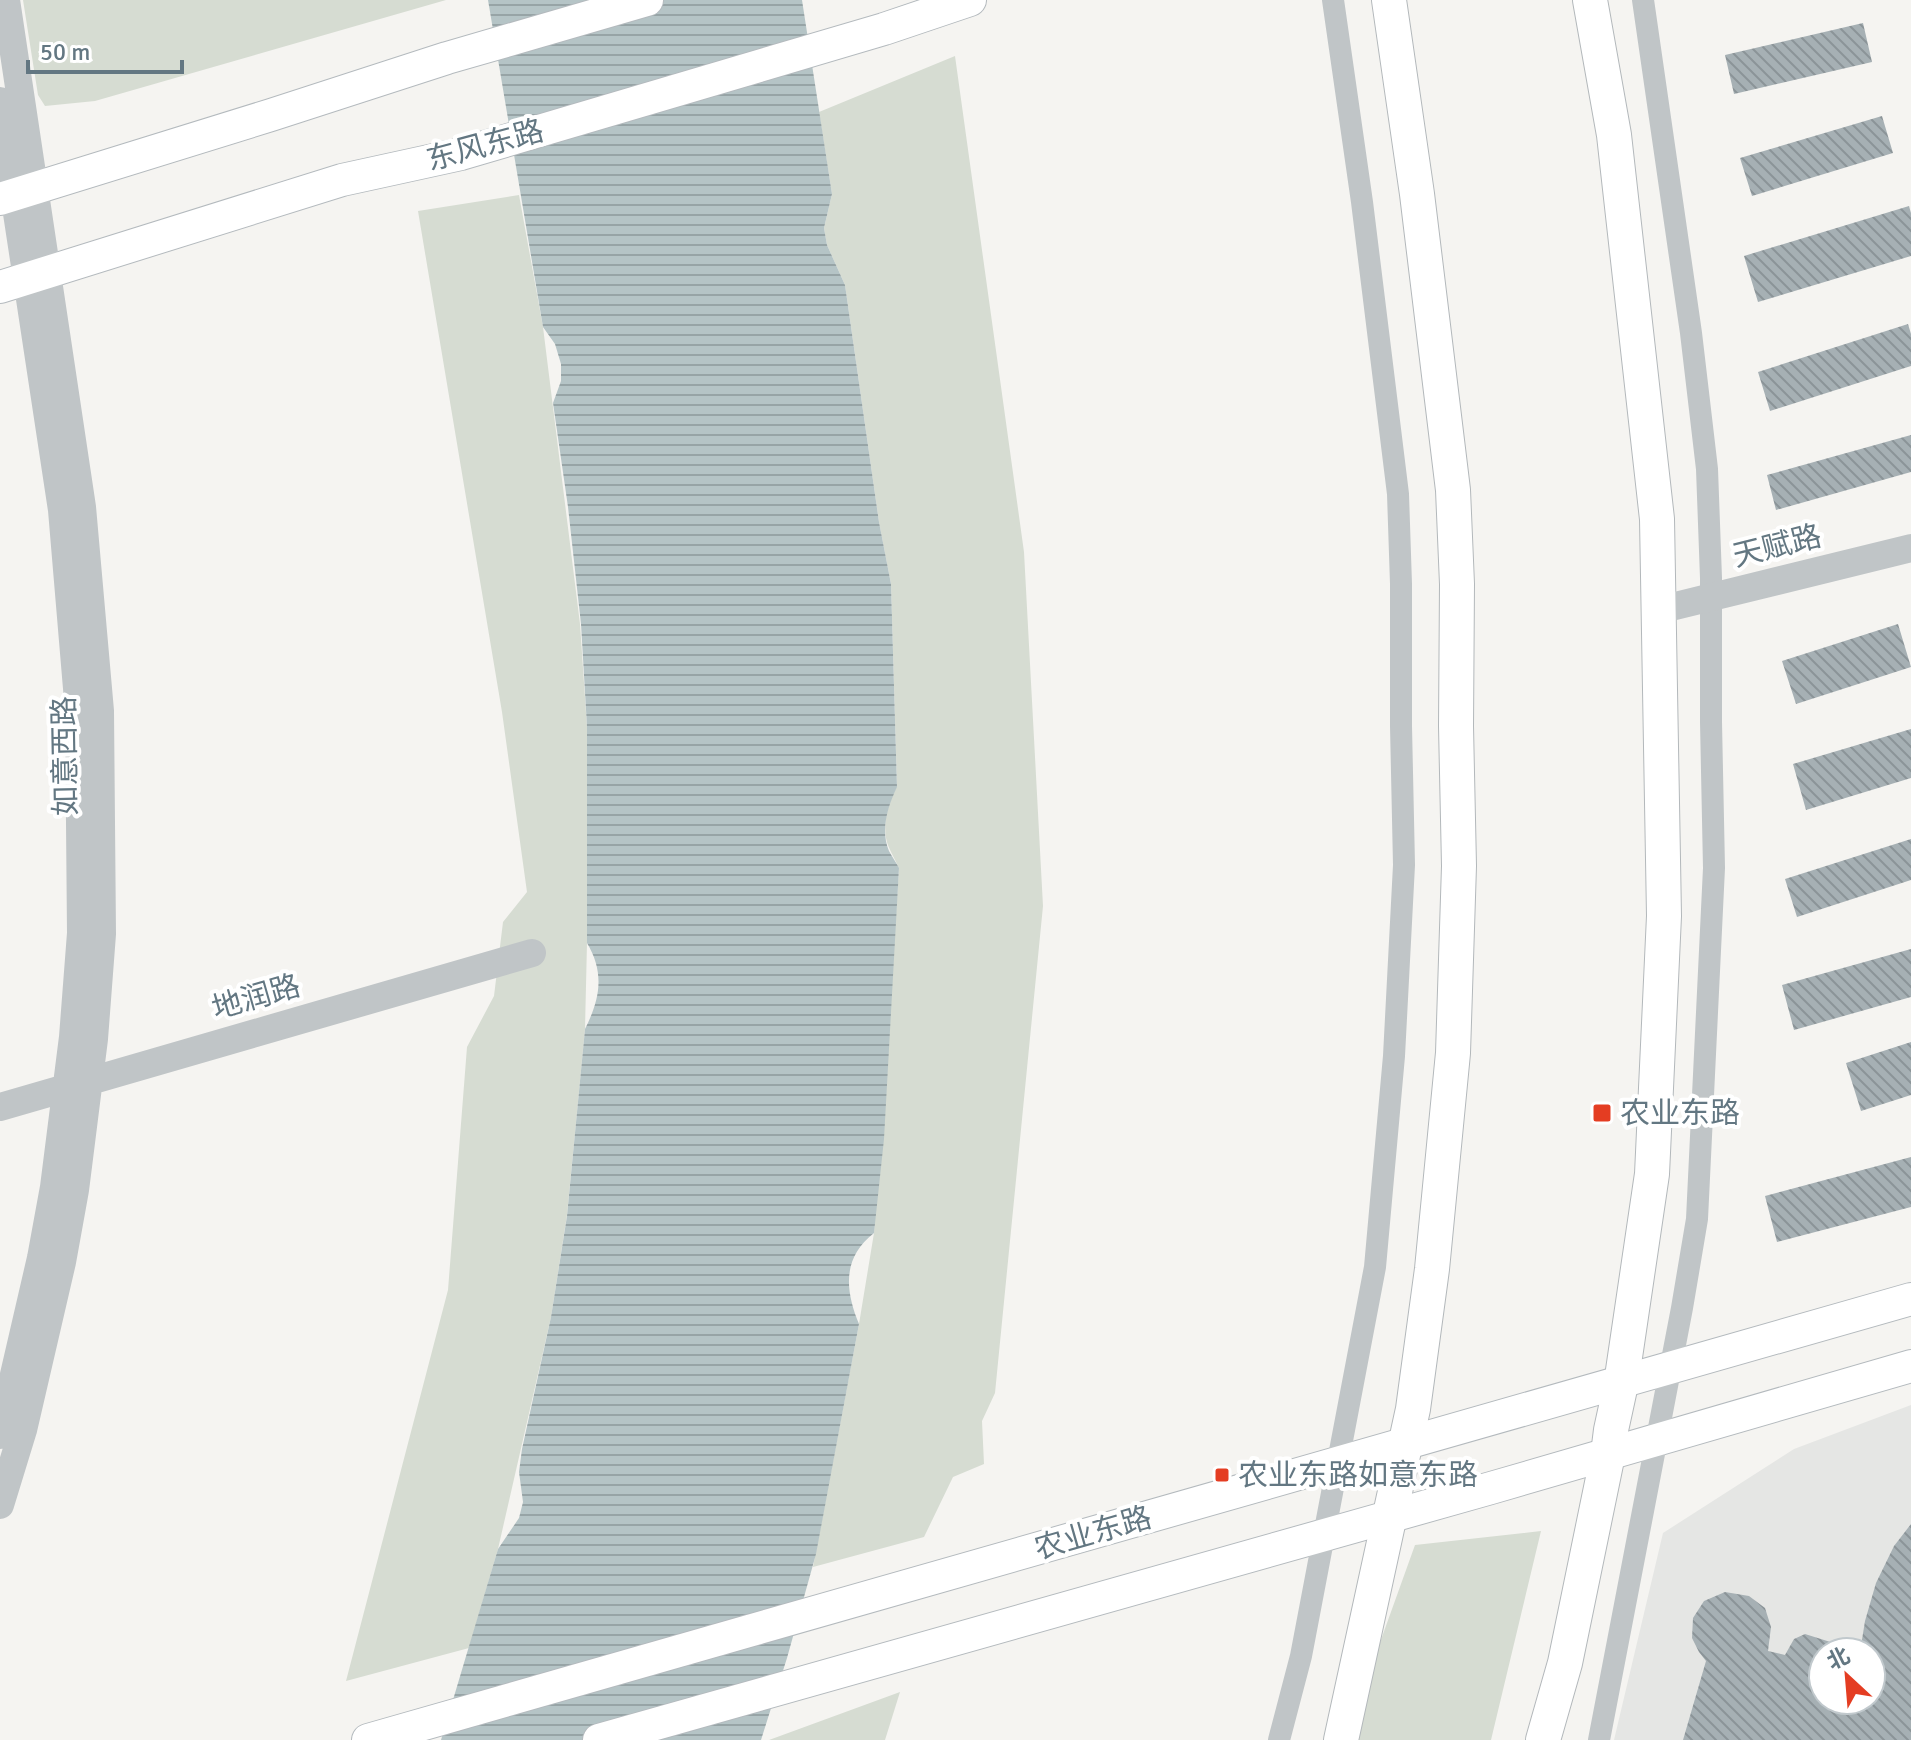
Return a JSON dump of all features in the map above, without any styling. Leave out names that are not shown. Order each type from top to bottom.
[{"type":"main road","points":[[16,194],[447,58],[647,0]]},
{"type":"main road","name":"东风东路","points":[[24,279],[342,180],[461,154],[884,29],[970,0]]},
{"type":"main road","points":[[1341,1740],[1413,1409],[1432,1269],[1453,1053],[1459,866],[1457,584],[1453,490],[1417,194],[1389,0]]},
{"type":"main road","points":[[1543,1740],[1565,1663],[1608,1454],[1652,1174],[1664,916],[1657,519],[1614,135],[1590,0]]},
{"type":"main road","name":"农业东路","points":[[368,1740],[1911,1299]]},
{"type":"main road","points":[[599,1740],[1911,1366]]},
{"type":"street","name":"如意西路","points":[[0,1505],[23,1430],[62,1262],[75,1190],[78,1084],[73,1037],[81,933],[79,712],[62,510],[24,279],[16,194],[6,0]]},
{"type":"street","points":[[1279,1740],[1301,1656],[1375,1267],[1394,1056],[1404,865],[1398,494],[1362,202],[1333,0]]},
{"type":"street","points":[[1599,1740],[1697,1219],[1714,868],[1707,469],[1691,333],[1643,0]]},
{"type":"street","name":"如意西路","points":[[0,101],[16,194]]},
{"type":"street","name":"天赋路","points":[[1659,610],[1911,548]]},
{"type":"street","name":"地润路","points":[[0,1107],[532,953]]},
{"type":"street","name":"如意西路","points":[[0,1435],[78,1084]]},
{"type":"shaded area","points":[[23,0],[446,0],[95,101],[45,106],[38,95]]},
{"type":"shaded area","points":[[488,0],[802,0],[832,194],[824,228],[827,245],[845,285],[879,522],[891,584],[897,787],[888,810],[885,835],[889,851],[899,868],[884,1139],[874,1233],[856,1253],[849,1275],[851,1299],[859,1324],[816,1554],[761,1740],[441,1740],[498,1549],[519,1518],[523,1502],[519,1472],[522,1449],[551,1317],[567,1216],[585,1029],[598,986],[596,965],[587,943],[587,727],[581,624],[553,403],[561,381],[561,364],[555,344],[543,327]]},
{"type":"shaded area","points":[[955,56],[1024,552],[1043,906],[995,1393],[982,1421],[984,1464],[953,1477],[924,1537],[813,1567],[874,1233],[899,869],[885,831],[887,811],[897,786],[891,584],[879,522],[845,285],[827,245],[824,228],[832,194],[819,112]]},
{"type":"shaded area","points":[[519,195],[543,327],[580,624],[587,727],[585,1029],[567,1215],[551,1317],[498,1549],[469,1648],[346,1681],[448,1290],[467,1047],[494,996],[503,922],[527,892],[502,712],[418,211]]},
{"type":"shaded area","points":[[1911,1405],[1911,1740],[1614,1740],[1663,1533],[1794,1449]]},
{"type":"shaded area","points":[[1541,1531],[1491,1740],[1345,1740],[1415,1545]]},
{"type":"shaded area","points":[[900,1692],[885,1740],[769,1740]]},
{"type":"building","points":[[1863,23],[1872,62],[1734,94],[1725,55]]},
{"type":"building","points":[[1882,116],[1893,153],[1752,196],[1740,158]]},
{"type":"building","points":[[1909,206],[1911,256],[1758,302],[1744,256]]},
{"type":"building","points":[[1908,324],[1911,366],[1770,411],[1758,372]]},
{"type":"building","points":[[1911,435],[1911,472],[1776,510],[1767,475]]},
{"type":"building","points":[[1898,624],[1911,667],[1796,704],[1782,661]]},
{"type":"building","points":[[1911,729],[1911,778],[1806,810],[1793,764]]},
{"type":"building","points":[[1911,839],[1911,880],[1797,917],[1785,879]]},
{"type":"building","points":[[1911,949],[1911,997],[1794,1030],[1782,985]]},
{"type":"building","points":[[1911,1042],[1911,1095],[1861,1111],[1846,1063]]},
{"type":"building","points":[[1911,1157],[1911,1207],[1777,1242],[1765,1196]]},
{"type":"building","points":[[1911,1524],[1911,1740],[1683,1740],[1706,1661],[1692,1638],[1693,1618],[1704,1601],[1725,1592],[1749,1596],[1765,1608],[1771,1627],[1768,1651],[1785,1655],[1794,1639],[1805,1634],[1811,1636],[1807,1636],[1807,1716],[1887,1716],[1887,1636],[1863,1636],[1876,1583],[1894,1546]]},
{"type":"place","name":"农业东路","points":[[1602,1113]]},
{"type":"place","name":"农业东路如意东路","points":[[1222,1475]]}]
